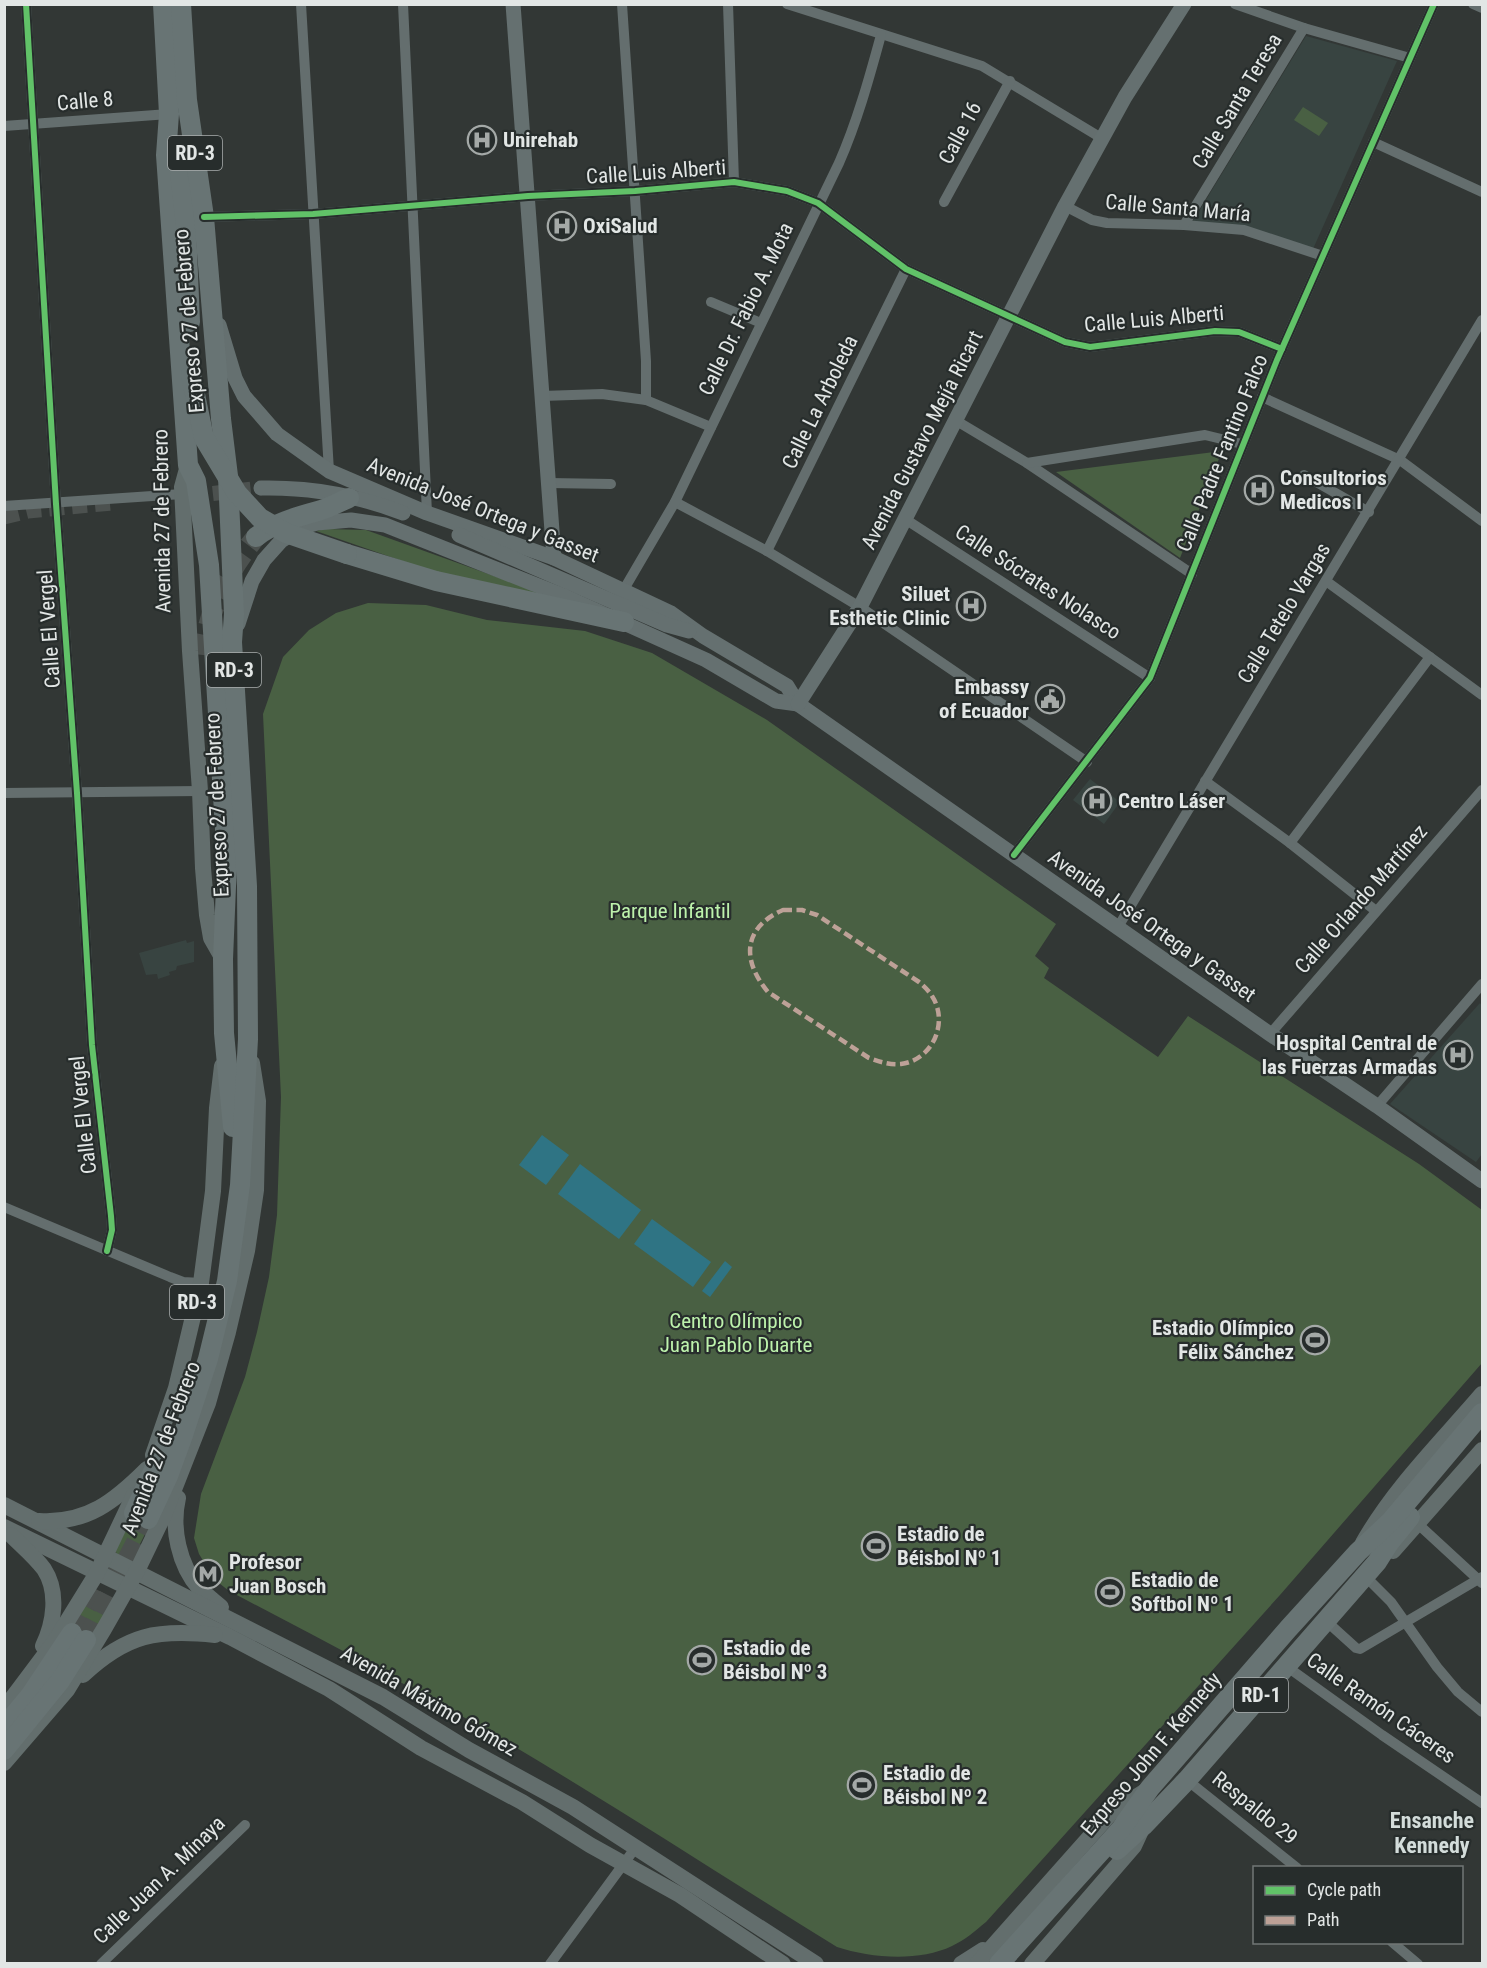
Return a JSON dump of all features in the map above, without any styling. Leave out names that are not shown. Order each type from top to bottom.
[{"type":"highway","name":"RD-3","points":[[163,4],[169,114]]},
{"type":"highway","name":"Expreso 27 de Febrero","points":[[182,4],[187,100],[204,218],[228,476],[234,614],[232,642],[247,886],[248,1039],[240,1185],[227,1281],[196,1397],[168,1476],[141,1516],[196,1359],[219,1268],[233,1131],[224,1033],[220,953],[227,862],[208,565],[196,481],[188,465]]},
{"type":"highway","points":[[169,114],[177,146],[186,226],[191,375],[204,438],[237,493],[260,518],[278,528],[347,554],[436,581],[624,622]]},
{"type":"highway","name":"Avenida 27 de Febrero","points":[[169,114],[166,155],[188,465]]},
{"type":"highway","points":[[256,537],[264,530],[287,520],[319,511],[349,498]]},
{"type":"highway","points":[[203,656],[220,953]]},
{"type":"highway","name":"Expreso John F. Kennedy","points":[[999,1964],[1121,1829],[1150,1788],[1358,1552],[1391,1521],[1480,1426]]},
{"type":"highway","name":"Expreso John F. Kennedy","points":[[1015,1964],[1126,1840],[1143,1826],[1187,1780],[1371,1569],[1480,1426]]},
{"type":"highway","points":[[4,1727],[79,1637],[60,1682],[4,1750]]},
{"type":"main road","points":[[513,4],[554,558]]},
{"type":"main road","name":"Avenida Gustavo Mejía Ricart","points":[[798,704],[860,607],[1065,206],[1125,97],[1184,4]]},
{"type":"main road","name":"Avenida José Ortega y Gasset","points":[[212,302],[235,378],[244,396],[277,434],[329,471],[427,513],[554,558],[671,613],[703,636],[787,686],[798,704],[1270,1034],[1481,1178]]},
{"type":"main road","name":"Avenida 27 de Febrero","points":[[188,465],[182,494],[190,651],[201,791],[202,868],[211,938],[220,953]]},
{"type":"main road","points":[[261,488],[302,489],[375,503],[507,554],[667,625],[703,636]]},
{"type":"main road","name":"Avenida José Ortega y Gasset","points":[[232,642],[252,581],[264,560],[280,541],[303,527],[332,520],[351,520],[385,525],[447,549],[624,622],[706,660],[776,701],[798,704]]},
{"type":"main road","name":"Avenida 27 de Febrero","points":[[4,1709],[55,1641],[97,1573],[147,1469],[176,1388],[201,1282],[213,1191],[224,1033]]},
{"type":"main road","name":"Avenida 27 de Febrero","points":[[4,1763],[67,1690],[137,1571],[164,1515],[208,1402],[228,1332],[247,1251],[256,1190],[258,1101],[248,1039]]},
{"type":"main road","name":"RD-1","points":[[1358,1552],[1376,1519],[1392,1498],[1482,1394]]},
{"type":"main road","name":"RD-1","points":[[1371,1569],[1392,1553],[1482,1450]]},
{"type":"main road","points":[[188,1455],[175,1511],[178,1543],[189,1574],[200,1588],[237,1622]]},
{"type":"main road","points":[[34,1520],[75,1518],[106,1506],[147,1469]]},
{"type":"main road","name":"Avenida Máximo Gómez","points":[[4,1505],[383,1697],[469,1750],[573,1807],[816,1963]]},
{"type":"main road","points":[[4,1528],[39,1563],[46,1572],[51,1586],[54,1611],[51,1630],[25,1682]]},
{"type":"main road","name":"Avenida Máximo Gómez","points":[[4,1528],[230,1637],[329,1689],[421,1748],[522,1802],[680,1895],[783,1964]]},
{"type":"main road","points":[[67,1690],[101,1658],[123,1644],[149,1635],[182,1632],[230,1637]]},
{"type":"main road","name":"RD-1","points":[[977,1964],[1111,1813],[1150,1788]]},
{"type":"main road","name":"RD-1","points":[[1034,1962],[1134,1846],[1143,1826]]},
{"type":"main road","points":[[961,1964],[999,1939]]},
{"type":"street","name":"Calle El Vergel","points":[[26,4],[92,1045],[111,1216],[107,1251]]},
{"type":"street","points":[[301,4],[329,471]]},
{"type":"street","points":[[403,4],[427,513]]},
{"type":"street","points":[[621,4],[646,361],[646,400]]},
{"type":"street","points":[[728,4],[734,182]]},
{"type":"street","points":[[787,4],[982,66],[1103,139]]},
{"type":"street","points":[[1235,4],[1304,28],[1410,58]]},
{"type":"street","name":"Calle Padre Fantino Falco","points":[[1014,855],[1150,678],[1282,349],[1434,4]]},
{"type":"street","points":[[1473,4],[1482,8]]},
{"type":"street","name":"Calle Santa Teresa","points":[[1184,225],[1304,28]]},
{"type":"street","name":"Calle Dr. Fabio A. Mota","points":[[623,591],[675,502],[853,130],[881,35]]},
{"type":"street","name":"Calle 16","points":[[944,202],[1010,81]]},
{"type":"street","name":"Calle 8","points":[[4,126],[169,114]]},
{"type":"street","points":[[1373,142],[1482,192]]},
{"type":"street","name":"Calle Luis Alberti","points":[[204,218],[313,214],[734,182],[787,191],[818,204],[906,269],[1065,342],[1090,347],[1215,331],[1239,332],[1282,349]]},
{"type":"street","name":"Calle Santa María","points":[[1065,206],[1092,220],[1107,224],[1184,225],[1244,230],[1323,256]]},
{"type":"street","name":"Calle La Arboleda","points":[[767,551],[906,269]]},
{"type":"street","points":[[711,302],[760,323]]},
{"type":"street","name":"Calle Tetelo Vargas","points":[[1118,927],[1369,512],[1482,320]]},
{"type":"street","points":[[542,396],[603,394],[646,400],[711,427]]},
{"type":"street","points":[[1262,397],[1400,460],[1482,521]]},
{"type":"street","points":[[955,420],[1027,463],[1192,574]]},
{"type":"street","points":[[1027,463],[1205,435],[1242,444]]},
{"type":"street","points":[[1304,475],[1369,512]]},
{"type":"street","points":[[549,483],[611,484]]},
{"type":"street","points":[[4,506],[182,494]]},
{"type":"street","points":[[675,502],[767,551],[860,607],[1086,762]]},
{"type":"street","name":"Calle Sócrates Nolasco","points":[[905,519],[1150,678]]},
{"type":"street","points":[[1326,581],[1482,695]]},
{"type":"street","points":[[1290,843],[1430,657]]},
{"type":"street","points":[[1205,781],[1376,910]]},
{"type":"street","name":"Calle Orlando Martínez","points":[[1270,1034],[1482,790]]},
{"type":"street","points":[[4,793],[201,791]]},
{"type":"street","points":[[1377,1106],[1482,984]]},
{"type":"street","points":[[4,1207],[183,1282],[201,1282]]},
{"type":"street","points":[[1325,1620],[1360,1649],[1481,1580],[1418,1524]]},
{"type":"street","points":[[1371,1569],[1391,1602],[1437,1667],[1458,1692],[1482,1712]]},
{"type":"street","name":"Calle Ramón Cáceres","points":[[1287,1666],[1382,1735],[1482,1803]]},
{"type":"street","name":"Respaldo 29","points":[[1187,1780],[1294,1866]]},
{"type":"street","name":"Calle Juan A. Minaya","points":[[101,1964],[245,1825]]},
{"type":"street","points":[[550,1964],[636,1847]]},
{"type":"street","points":[[1394,1944],[1418,1964]]},
{"type":"shaded area","points":[[1306,36],[1397,61],[1313,249],[1193,221]]},
{"type":"shaded area","name":"Centro Láser","points":[[1090,779],[1120,802],[1104,824],[1073,800]]},
{"type":"shaded area","points":[[186,940],[187,943],[194,941],[194,962],[177,966],[176,970],[169,972],[170,975],[158,979],[157,974],[146,975],[139,953]]},
{"type":"shaded area","name":"Hospital Central de las Fuerzas Armadas","points":[[1480,1003],[1482,1006],[1482,1154],[1476,1162],[1390,1104]]},
{"type":"green space","points":[[1303,107],[1328,123],[1319,136],[1294,120]]},
{"type":"green space","points":[[1222,451],[1180,558],[1056,472]]},
{"type":"green space","points":[[366,530],[564,601],[431,571],[316,531]]},
{"type":"green space","name":"Centro Olímpico Juan Pablo Duarte","points":[[368,603],[426,605],[487,620],[585,631],[652,653],[767,720],[1056,924],[1035,956],[1049,968],[1044,978],[1158,1057],[1188,1016],[1419,1164],[1482,1210],[1482,1363],[1280,1595],[986,1922],[952,1946],[925,1954],[894,1957],[864,1954],[837,1947],[493,1734],[229,1591],[219,1583],[199,1554],[194,1538],[201,1494],[245,1377],[269,1277],[277,1215],[281,1097],[263,714],[283,657],[309,630],[336,613]]},
{"type":"green space","points":[[130,1511],[151,1522],[134,1556],[124,1557],[117,1554],[113,1548]]},
{"type":"green space","points":[[96,1594],[108,1601],[108,1612],[91,1641],[70,1629],[87,1597]]},
{"type":"water","points":[[542,1135],[569,1155],[546,1185],[519,1165]]},
{"type":"water","points":[[580,1164],[641,1210],[619,1239],[558,1194]]},
{"type":"water","points":[[652,1219],[711,1262],[693,1287],[634,1244]]},
{"type":"water","points":[[725,1261],[732,1267],[710,1297],[702,1291]]},
{"type":"tunnel","points":[[190,496],[261,488]]},
{"type":"tunnel","points":[[4,517],[28,511],[112,503]]},
{"type":"tunnel","points":[[203,655],[209,623],[220,592],[236,564],[256,537]]},
{"type":"tunnel","points":[[86,1640],[148,1519]]},
{"type":"tunnel","points":[[72,1633],[113,1559]]},
{"type":"marked path","points":[[783,910],[802,910],[817,915],[919,982],[932,996],[939,1017],[935,1038],[929,1048],[912,1061],[901,1064],[885,1063],[869,1058],[768,992],[754,969],[750,946],[760,926],[783,910]]},
{"type":"cycle path","points":[[26,4],[92,1045],[112,1230],[107,1251]]},
{"type":"cycle path","points":[[1014,855],[1150,678],[1277,360],[1434,4]]},
{"type":"cycle path","points":[[204,217],[313,214],[734,182],[787,191],[818,203],[906,269],[1065,342],[1090,347],[1215,331],[1239,332],[1282,349]]},
{"type":"place","name":"Unirehab","points":[[482,140]]},
{"type":"place","name":"OxiSalud","points":[[562,226]]},
{"type":"place","name":"Consultorios Medicos I","points":[[1259,490]]},
{"type":"place","name":"Siluet Esthetic Clinic","points":[[971,606]]},
{"type":"place","name":"Embassy of Ecuador","points":[[1050,699]]},
{"type":"place","name":"Centro Láser","points":[[1097,801]]},
{"type":"place","name":"Hospital Central de las Fuerzas Armadas","points":[[1458,1055]]},
{"type":"place","name":"Estadio Olímpico Félix Sánchez","points":[[1315,1340]]},
{"type":"place","name":"Estadio de Béisbol Nº 1","points":[[876,1546]]},
{"type":"place","name":"Profesor Juan Bosch","points":[[208,1574]]},
{"type":"place","name":"Estadio de Softbol Nº 1","points":[[1110,1592]]},
{"type":"place","name":"Estadio de Béisbol Nº 3","points":[[702,1660]]},
{"type":"place","name":"Estadio de Béisbol Nº 2","points":[[862,1785]]},
{"type":"district","name":"Ensanche Kennedy","points":[[1432,1832]]},
{"type":"park label","name":"Parque Infantil","points":[[670,911]]}]
